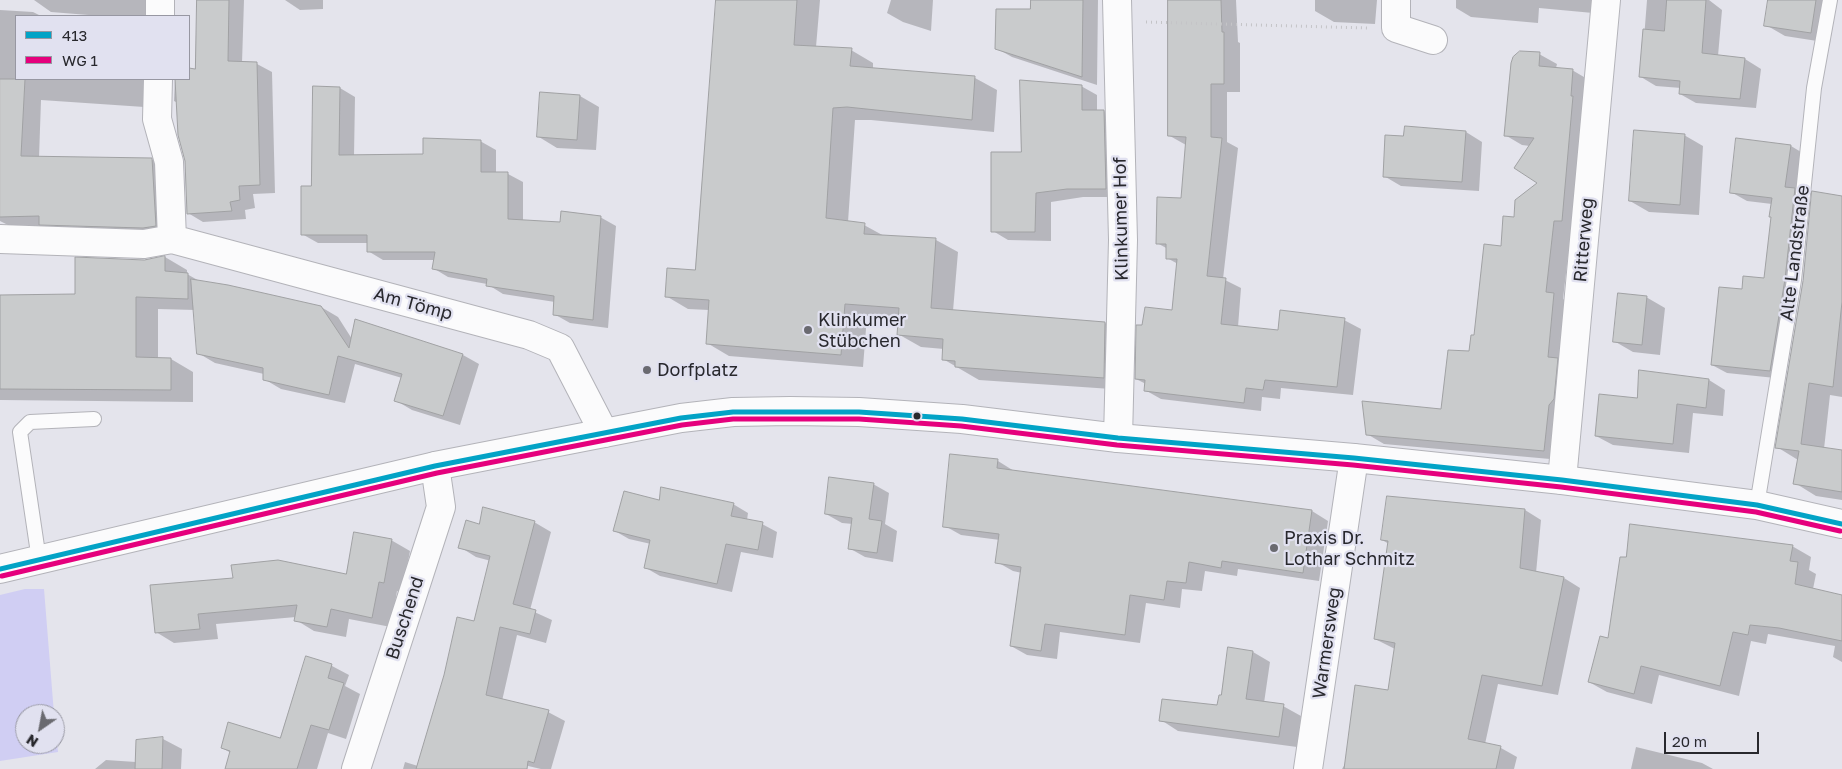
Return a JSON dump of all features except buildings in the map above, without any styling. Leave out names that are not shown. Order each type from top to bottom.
[{"type":"street","points":[[160,0],[160,15]]},
{"type":"street","points":[[1396,0],[1396,28],[1433,40]]},
{"type":"street","name":"Ritterweg","points":[[1562,480],[1606,0]]},
{"type":"street","name":"Klinkumer Hof","points":[[1117,10],[1123,240],[1118,438]]},
{"type":"street","points":[[158,80],[158,119],[169,162],[172,239]]},
{"type":"street","name":"Am Tömp","points":[[0,240],[144,244],[172,239],[529,335],[560,348],[604,432]]},
{"type":"street","points":[[0,569],[435,466],[604,432],[690,417],[733,412],[859,412],[962,419],[1118,438],[1354,458],[1562,480],[1757,505],[1842,524]]},
{"type":"street","name":"Warmersweg","points":[[1308,769],[1354,458]]},
{"type":"street","name":"Buschend","points":[[356,769],[441,506],[435,466]]},
{"type":"lane","name":"Alte Landstraße","points":[[1757,505],[1794,280],[1814,88],[1830,0]]},
{"type":"lane","points":[[39,560],[20,432],[30,422],[94,419]]},
{"type":"path","points":[[1117,10],[1396,28]]},
{"type":"shaded area","points":[[25,589],[44,589],[53,704],[15,704],[15,754],[45,754],[0,761],[0,595]]},
{"type":"transit line","name":"413","points":[[0,569],[435,466],[681,418],[733,412],[859,412],[962,419],[1118,438],[1354,458],[1562,480],[1757,505],[1842,524]]},
{"type":"transit line","points":[[2,576],[437,473],[682,425],[733,419],[859,419],[961,426],[1117,445],[1353,465],[1561,487],[1756,512],[1840,531]]},
{"type":"place","name":"Klinkumer Stübchen","points":[[808,330]]},
{"type":"place","name":"Dorfplatz","points":[[647,370]]},
{"type":"place","name":"Praxis Dr. Lothar Schmitz","points":[[1274,548]]}]
